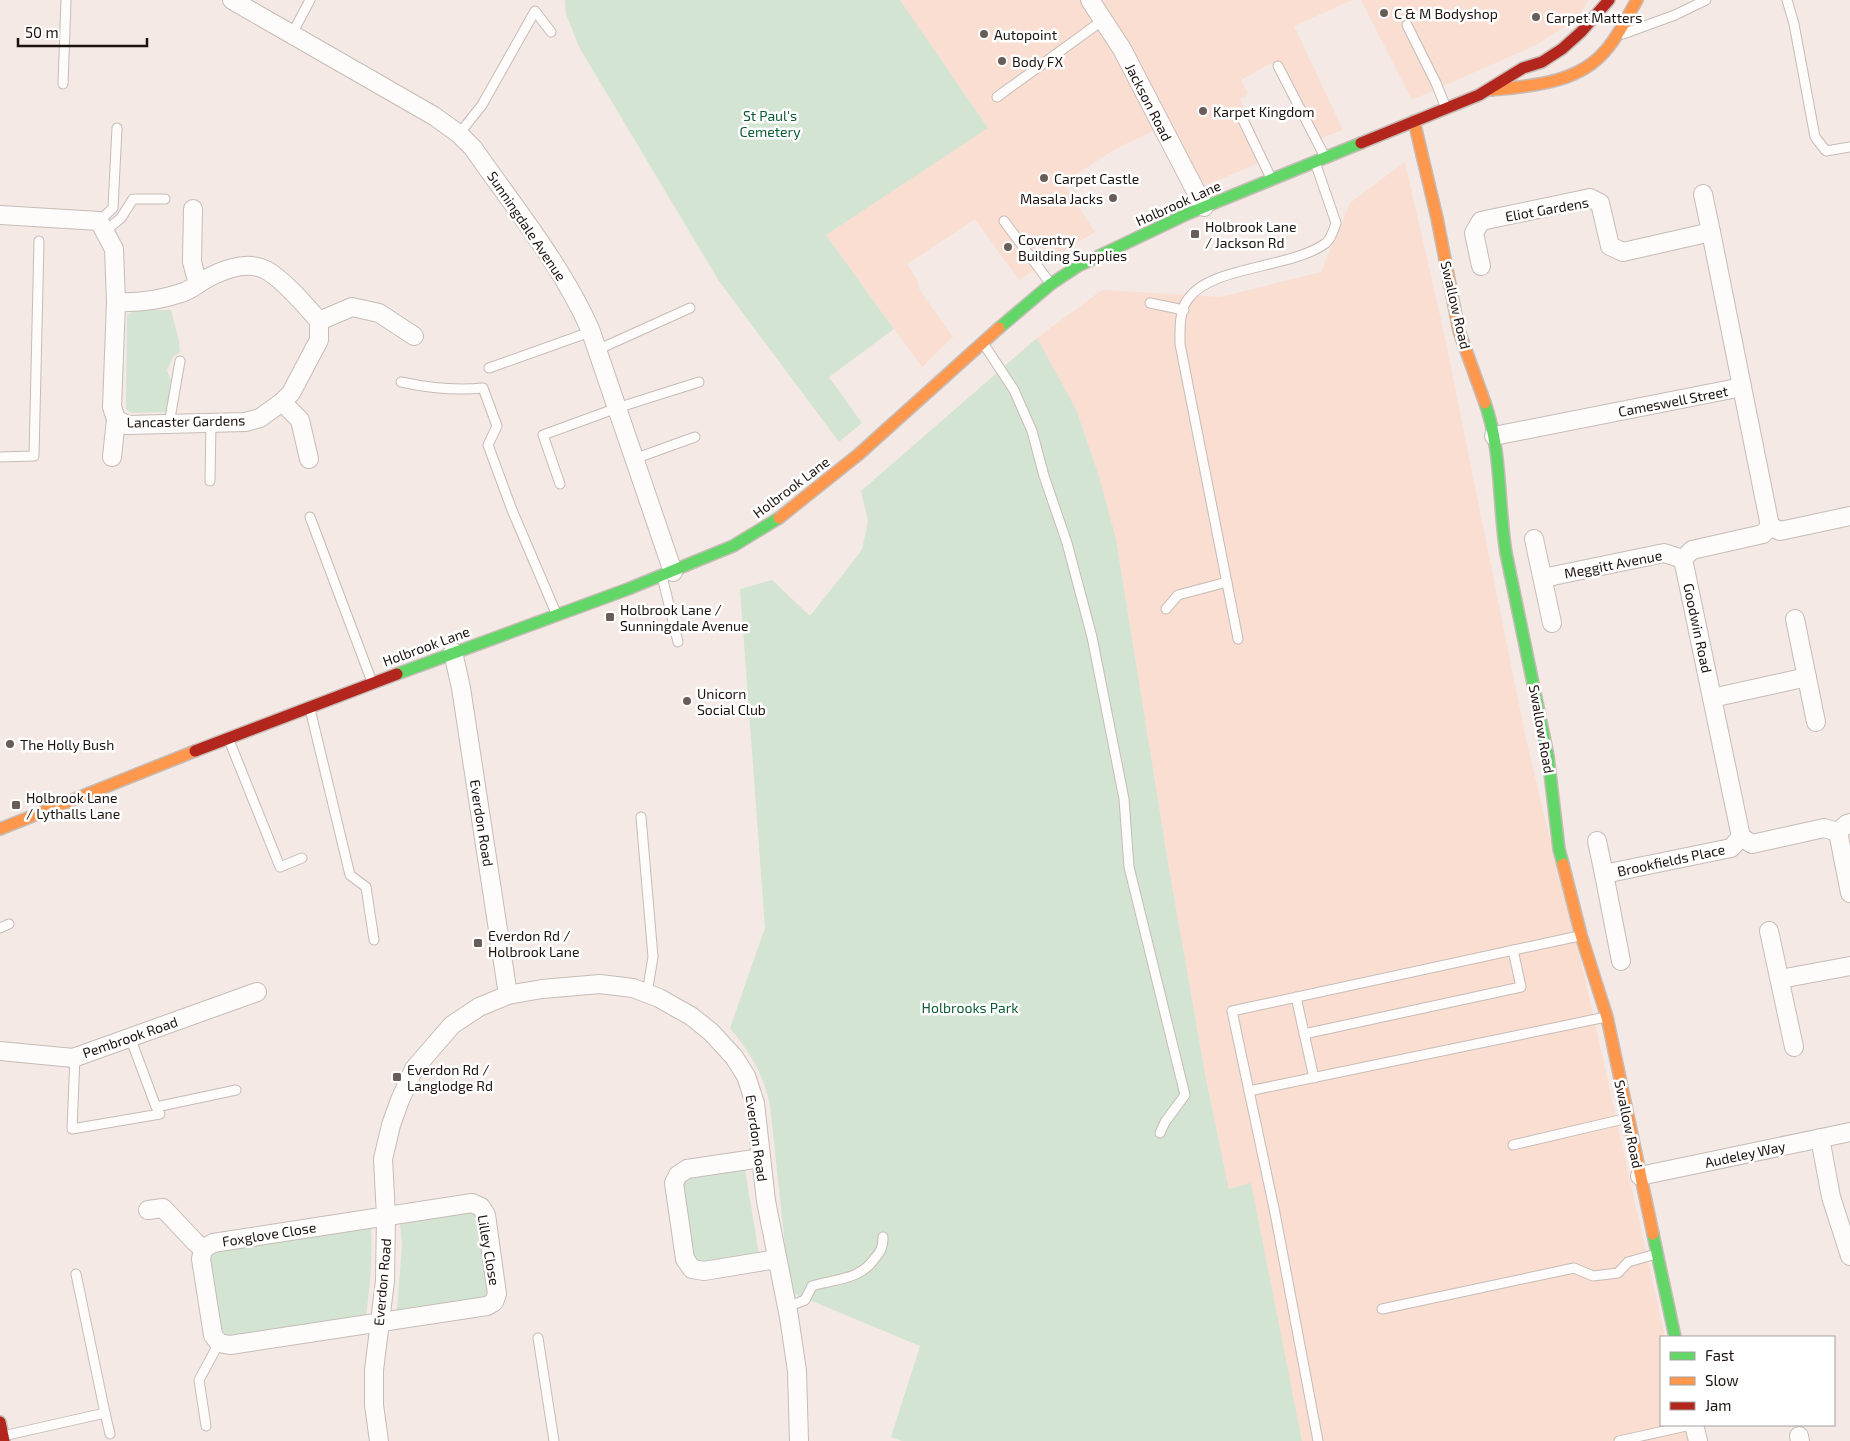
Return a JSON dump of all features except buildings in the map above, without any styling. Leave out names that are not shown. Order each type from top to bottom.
[{"type":"street","name":"Sunningdale Avenue","points":[[232,0],[434,116],[459,134],[474,148],[557,269],[579,306],[590,332],[634,459],[667,574]]},
{"type":"street","name":"Jackson Road","points":[[1090,0],[1122,48],[1204,207]]},
{"type":"street","name":"Holbrook Lane","points":[[0,829],[372,682],[557,616],[667,574],[733,546],[780,517],[858,454],[1051,284],[1083,263],[1204,207],[1487,91],[1523,68],[1542,62],[1562,49],[1581,32],[1609,0]]},
{"type":"street","name":"Holbrook Lane","points":[[1487,91],[1530,86],[1572,75],[1587,67],[1605,51],[1637,0]]},
{"type":"street","name":"Swallow Road","points":[[1414,121],[1437,218],[1460,331],[1486,406],[1494,436],[1498,463],[1501,521],[1506,553],[1538,698],[1548,756],[1559,849],[1581,935],[1607,1016],[1675,1336]]},
{"type":"street","points":[[1703,194],[1742,387]]},
{"type":"street","name":"Eliot Gardens","points":[[1481,266],[1474,233],[1481,221],[1590,198],[1600,202],[1610,246],[1623,252],[1711,232]]},
{"type":"street","points":[[193,209],[192,262],[198,284]]},
{"type":"street","points":[[0,215],[102,226]]},
{"type":"street","name":"Lancaster Gardens","points":[[102,226],[114,249],[116,302],[112,407],[116,419],[112,457]]},
{"type":"street","points":[[116,302],[158,299],[190,290],[227,270],[248,265],[266,270],[282,283],[319,321],[352,307],[379,313],[414,336]]},
{"type":"street","name":"Lancaster Gardens","points":[[116,419],[127,425],[245,422],[260,418],[282,402],[290,393],[319,340],[319,321]]},
{"type":"street","name":"Cameswell Street","points":[[1494,436],[1742,387],[1770,526]]},
{"type":"street","points":[[282,402],[300,420],[309,458]]},
{"type":"street","points":[[1770,526],[1780,531],[1850,516]]},
{"type":"street","name":"Meggitt Avenue","points":[[1543,578],[1664,553],[1683,559],[1692,550],[1763,534],[1770,526]]},
{"type":"street","points":[[1534,539],[1552,623]]},
{"type":"street","name":"Goodwin Road","points":[[1683,559],[1741,837]]},
{"type":"street","points":[[1795,619],[1816,722]]},
{"type":"street","name":"Everdon Road","points":[[453,652],[464,709],[508,995]]},
{"type":"street","points":[[1712,698],[1807,676]]},
{"type":"street","name":"Brookfields Place","points":[[1597,841],[1604,874],[1731,848],[1741,837],[1752,844],[1824,828],[1844,828]]},
{"type":"street","points":[[1844,828],[1850,893]]},
{"type":"street","points":[[1604,874],[1621,961]]},
{"type":"street","points":[[1770,930],[1794,1046]]},
{"type":"street","points":[[1780,980],[1850,966]]},
{"type":"street","name":"Everdon Road","points":[[379,1441],[374,1405],[374,1379],[379,1321],[385,1281],[386,1216],[383,1158],[391,1125],[414,1070],[452,1025],[479,1008],[508,995],[542,989],[600,984],[633,988],[659,998],[691,1016],[711,1032],[734,1058],[746,1076],[755,1103],[766,1202],[787,1307],[797,1371],[799,1441]]},
{"type":"street","name":"Pembrook Road","points":[[0,1051],[75,1057],[257,992]]},
{"type":"street","name":"Audeley Way","points":[[1640,1176],[1850,1132]]},
{"type":"street","points":[[1820,1138],[1831,1197],[1850,1256]]},
{"type":"street","points":[[761,1158],[687,1169],[678,1175],[674,1183],[685,1259],[692,1269],[704,1271],[777,1259]]},
{"type":"street","name":"Lilley Close","points":[[379,1321],[487,1306],[494,1302],[497,1294],[486,1215],[481,1207],[472,1203],[386,1216]]},
{"type":"street","points":[[148,1210],[164,1208],[203,1249]]},
{"type":"street","name":"Foxglove Close","points":[[219,1343],[213,1335],[200,1259],[203,1249],[212,1243],[386,1216]]},
{"type":"street","points":[[219,1343],[230,1345],[379,1321]]},
{"type":"street","points":[[0,1422],[4,1438]]},
{"type":"street","points":[[1692,1426],[1698,1441]]},
{"type":"lane","points":[[64,84],[66,0]]},
{"type":"lane","points":[[292,34],[310,0]]},
{"type":"lane","points":[[1686,0],[1699,0]]},
{"type":"lane","points":[[1615,37],[1675,15],[1706,0]]},
{"type":"lane","points":[[1787,0],[1794,24],[1815,137],[1826,151],[1850,147]]},
{"type":"lane","points":[[459,134],[482,105],[535,11],[551,32]]},
{"type":"lane","points":[[997,97],[1103,20]]},
{"type":"lane","points":[[1407,24],[1446,108]]},
{"type":"lane","points":[[1238,639],[1180,344],[1180,321],[1187,299],[1206,282],[1303,254],[1327,242],[1336,223],[1320,160],[1278,66]]},
{"type":"lane","points":[[1243,120],[1272,180]]},
{"type":"lane","points":[[102,226],[113,208],[117,128]]},
{"type":"lane","points":[[102,226],[121,218],[133,198],[165,199]]},
{"type":"lane","points":[[1004,221],[1051,284]]},
{"type":"lane","points":[[0,457],[34,456],[39,241]]},
{"type":"lane","points":[[1150,303],[1184,310]]},
{"type":"lane","points":[[596,350],[690,308]]},
{"type":"lane","points":[[489,368],[590,332]]},
{"type":"lane","points":[[983,343],[1014,390],[1032,431],[1044,476],[1067,543],[1092,637],[1124,799],[1129,867],[1185,1095],[1165,1122],[1160,1133]]},
{"type":"lane","points":[[169,424],[180,361]]},
{"type":"lane","points":[[401,382],[461,391],[483,388],[497,426],[488,445],[512,510],[557,616]]},
{"type":"lane","points":[[560,484],[542,435],[617,408],[699,382]]},
{"type":"lane","points":[[210,481],[211,422]]},
{"type":"lane","points":[[634,459],[695,437]]},
{"type":"lane","points":[[310,517],[372,682]]},
{"type":"lane","points":[[667,574],[678,642]]},
{"type":"lane","points":[[1166,609],[1178,595],[1227,582]]},
{"type":"lane","points":[[310,706],[350,875],[366,887],[374,940]]},
{"type":"lane","points":[[228,738],[280,867],[302,858]]},
{"type":"lane","points":[[641,817],[653,957],[647,993]]},
{"type":"lane","points":[[1318,1441],[1275,1213],[1232,1012],[1581,935]]},
{"type":"lane","points":[[1304,1034],[1521,986],[1514,950]]},
{"type":"lane","points":[[1296,997],[1314,1078]]},
{"type":"lane","points":[[1249,1091],[1607,1016]]},
{"type":"lane","points":[[130,1037],[156,1107],[236,1090]]},
{"type":"lane","points":[[75,1057],[72,1129],[160,1114]]},
{"type":"lane","points":[[1513,1145],[1628,1118]]},
{"type":"lane","points":[[787,1307],[805,1300],[812,1286],[839,1281],[864,1271],[874,1261],[884,1246],[883,1237]]},
{"type":"lane","points":[[1382,1309],[1574,1268],[1593,1276],[1618,1273],[1628,1262],[1657,1254]]},
{"type":"lane","points":[[76,1274],[110,1434]]},
{"type":"lane","points":[[538,1338],[554,1441]]},
{"type":"lane","points":[[206,1426],[199,1380],[219,1343]]},
{"type":"lane","points":[[4,1438],[106,1413]]},
{"type":"lane","points":[[1619,1441],[1687,1426]]},
{"type":"shaded area","points":[[900,0],[1352,0],[1294,26],[1343,130],[1312,141],[1271,63],[1241,80],[1248,94],[1240,99],[1268,159],[1194,190],[1162,127],[1115,149],[1063,183],[1095,232],[1019,280],[975,219],[907,264],[917,279],[919,289],[953,337],[922,367],[826,235],[988,128]]},
{"type":"shaded area","points":[[1361,0],[1588,0],[1579,18],[1534,46],[1412,100]]},
{"type":"shaded area","points":[[1405,162],[1445,338],[1526,739],[1574,929],[1665,1336],[1660,1336],[1660,1426],[1684,1426],[1688,1441],[1302,1441],[1251,1184],[1229,1189],[1206,1079],[1168,862],[1116,539],[1099,476],[1076,409],[1037,338],[1102,290],[1220,297],[1321,272],[1350,203]]},
{"type":"green space","name":"St Paul's Cemetery","points":[[565,0],[900,0],[988,128],[826,235],[894,329],[829,377],[862,423],[839,442],[719,281],[579,47],[566,14]]},
{"type":"green space","points":[[136,310],[171,310],[180,352],[173,357],[167,370],[172,384],[166,412],[132,413],[126,409],[127,315]]},
{"type":"green space","name":"Holbrooks Park","points":[[1037,338],[1076,409],[1099,476],[1116,539],[1168,862],[1206,1079],[1229,1189],[1251,1183],[1302,1441],[902,1441],[891,1437],[920,1346],[790,1292],[770,1106],[764,1084],[755,1064],[730,1028],[765,928],[740,589],[772,580],[810,616],[862,550],[868,521],[861,491]]},
{"type":"green space","points":[[745,1170],[759,1254],[700,1263],[693,1258],[683,1183],[687,1178]]},
{"type":"green space","points":[[472,1212],[478,1217],[488,1292],[484,1297],[397,1310],[402,1244],[400,1223]]},
{"type":"green space","points":[[371,1227],[371,1272],[366,1316],[227,1337],[219,1331],[208,1257],[213,1251]]},
{"type":"traffic: fast","points":[[999,328],[1051,284],[1078,266],[1187,214],[1361,143]]},
{"type":"traffic: fast","points":[[1485,403],[1497,458],[1506,553],[1548,756],[1559,849],[1563,864]]},
{"type":"traffic: fast","points":[[397,674],[628,589],[733,546],[779,518]]},
{"type":"traffic: fast","points":[[1653,1234],[1675,1336]]},
{"type":"traffic: slow","points":[[1492,90],[1554,81],[1582,70],[1595,61],[1611,44],[1637,0]]},
{"type":"traffic: slow","points":[[1414,121],[1437,218],[1459,331],[1485,403]]},
{"type":"traffic: slow","points":[[779,518],[859,454],[999,328]]},
{"type":"traffic: slow","points":[[0,829],[195,751]]},
{"type":"traffic: slow","points":[[1563,864],[1581,935],[1607,1017],[1653,1234]]},
{"type":"traffic: jam","points":[[1361,143],[1479,95],[1523,68],[1542,62],[1562,49],[1581,32],[1609,0]]},
{"type":"traffic: jam","points":[[195,751],[397,674]]},
{"type":"traffic: jam","points":[[0,1422],[4,1441]]},
{"type":"place","name":"C & M Bodyshop","points":[[1384,13]]},
{"type":"place","name":"Carpet Matters","points":[[1536,17]]},
{"type":"place","name":"Autopoint","points":[[984,34]]},
{"type":"place","name":"Body FX","points":[[1002,61]]},
{"type":"place","name":"Karpet Kingdom","points":[[1203,111]]},
{"type":"place","name":"Carpet Castle","points":[[1044,178]]},
{"type":"place","name":"Masala Jacks","points":[[1113,198]]},
{"type":"place","name":"Holbrook Lane / Jackson Rd","points":[[1195,234]]},
{"type":"place","name":"Coventry Building Supplies","points":[[1008,247]]},
{"type":"place","name":"Holbrook Lane / Sunningdale Avenue","points":[[610,617]]},
{"type":"place","name":"Unicorn Social Club","points":[[687,701]]},
{"type":"place","name":"The Holly Bush","points":[[10,744]]},
{"type":"place","name":"Holbrook Lane / Lythalls Lane","points":[[16,805]]},
{"type":"place","name":"Everdon Rd / Holbrook Lane","points":[[478,943]]},
{"type":"place","name":"Everdon Rd / Langlodge Rd","points":[[397,1077]]}]
